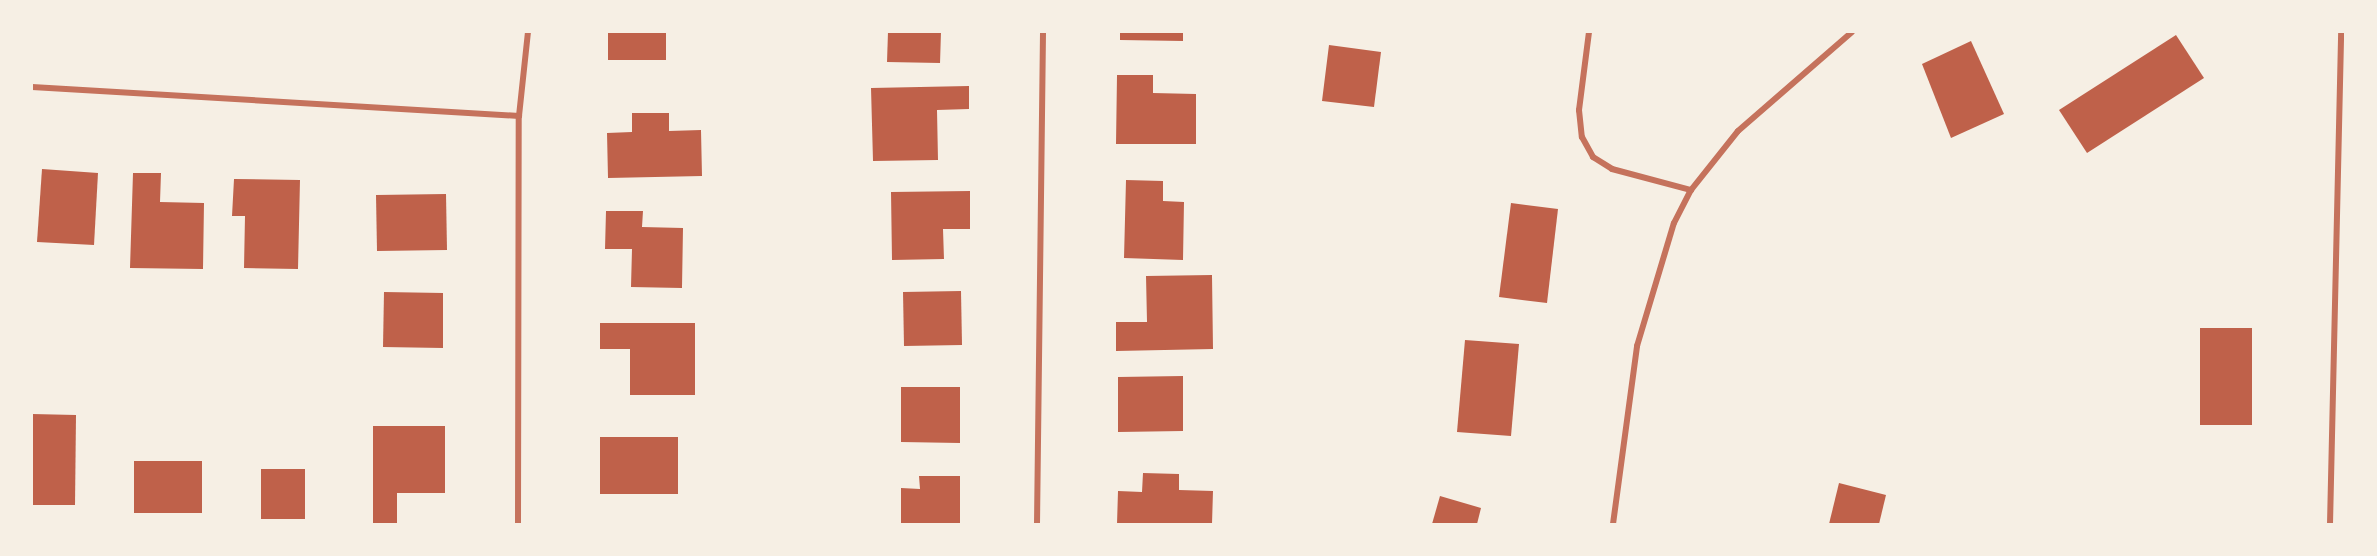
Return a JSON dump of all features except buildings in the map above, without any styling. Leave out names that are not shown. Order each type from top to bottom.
[{"type":"street","points":[[518,525],[519,116],[528,32]]},
{"type":"street","points":[[1037,525],[1043,32]]},
{"type":"street","points":[[1589,32],[1579,110],[1582,137],[1593,157],[1612,170],[1691,190]]},
{"type":"street","points":[[1613,525],[1627,400],[1647,297],[1691,190],[1769,100],[1852,32]]},
{"type":"street","points":[[2330,525],[2341,32]]},
{"type":"street","points":[[32,87],[519,116]]}]
